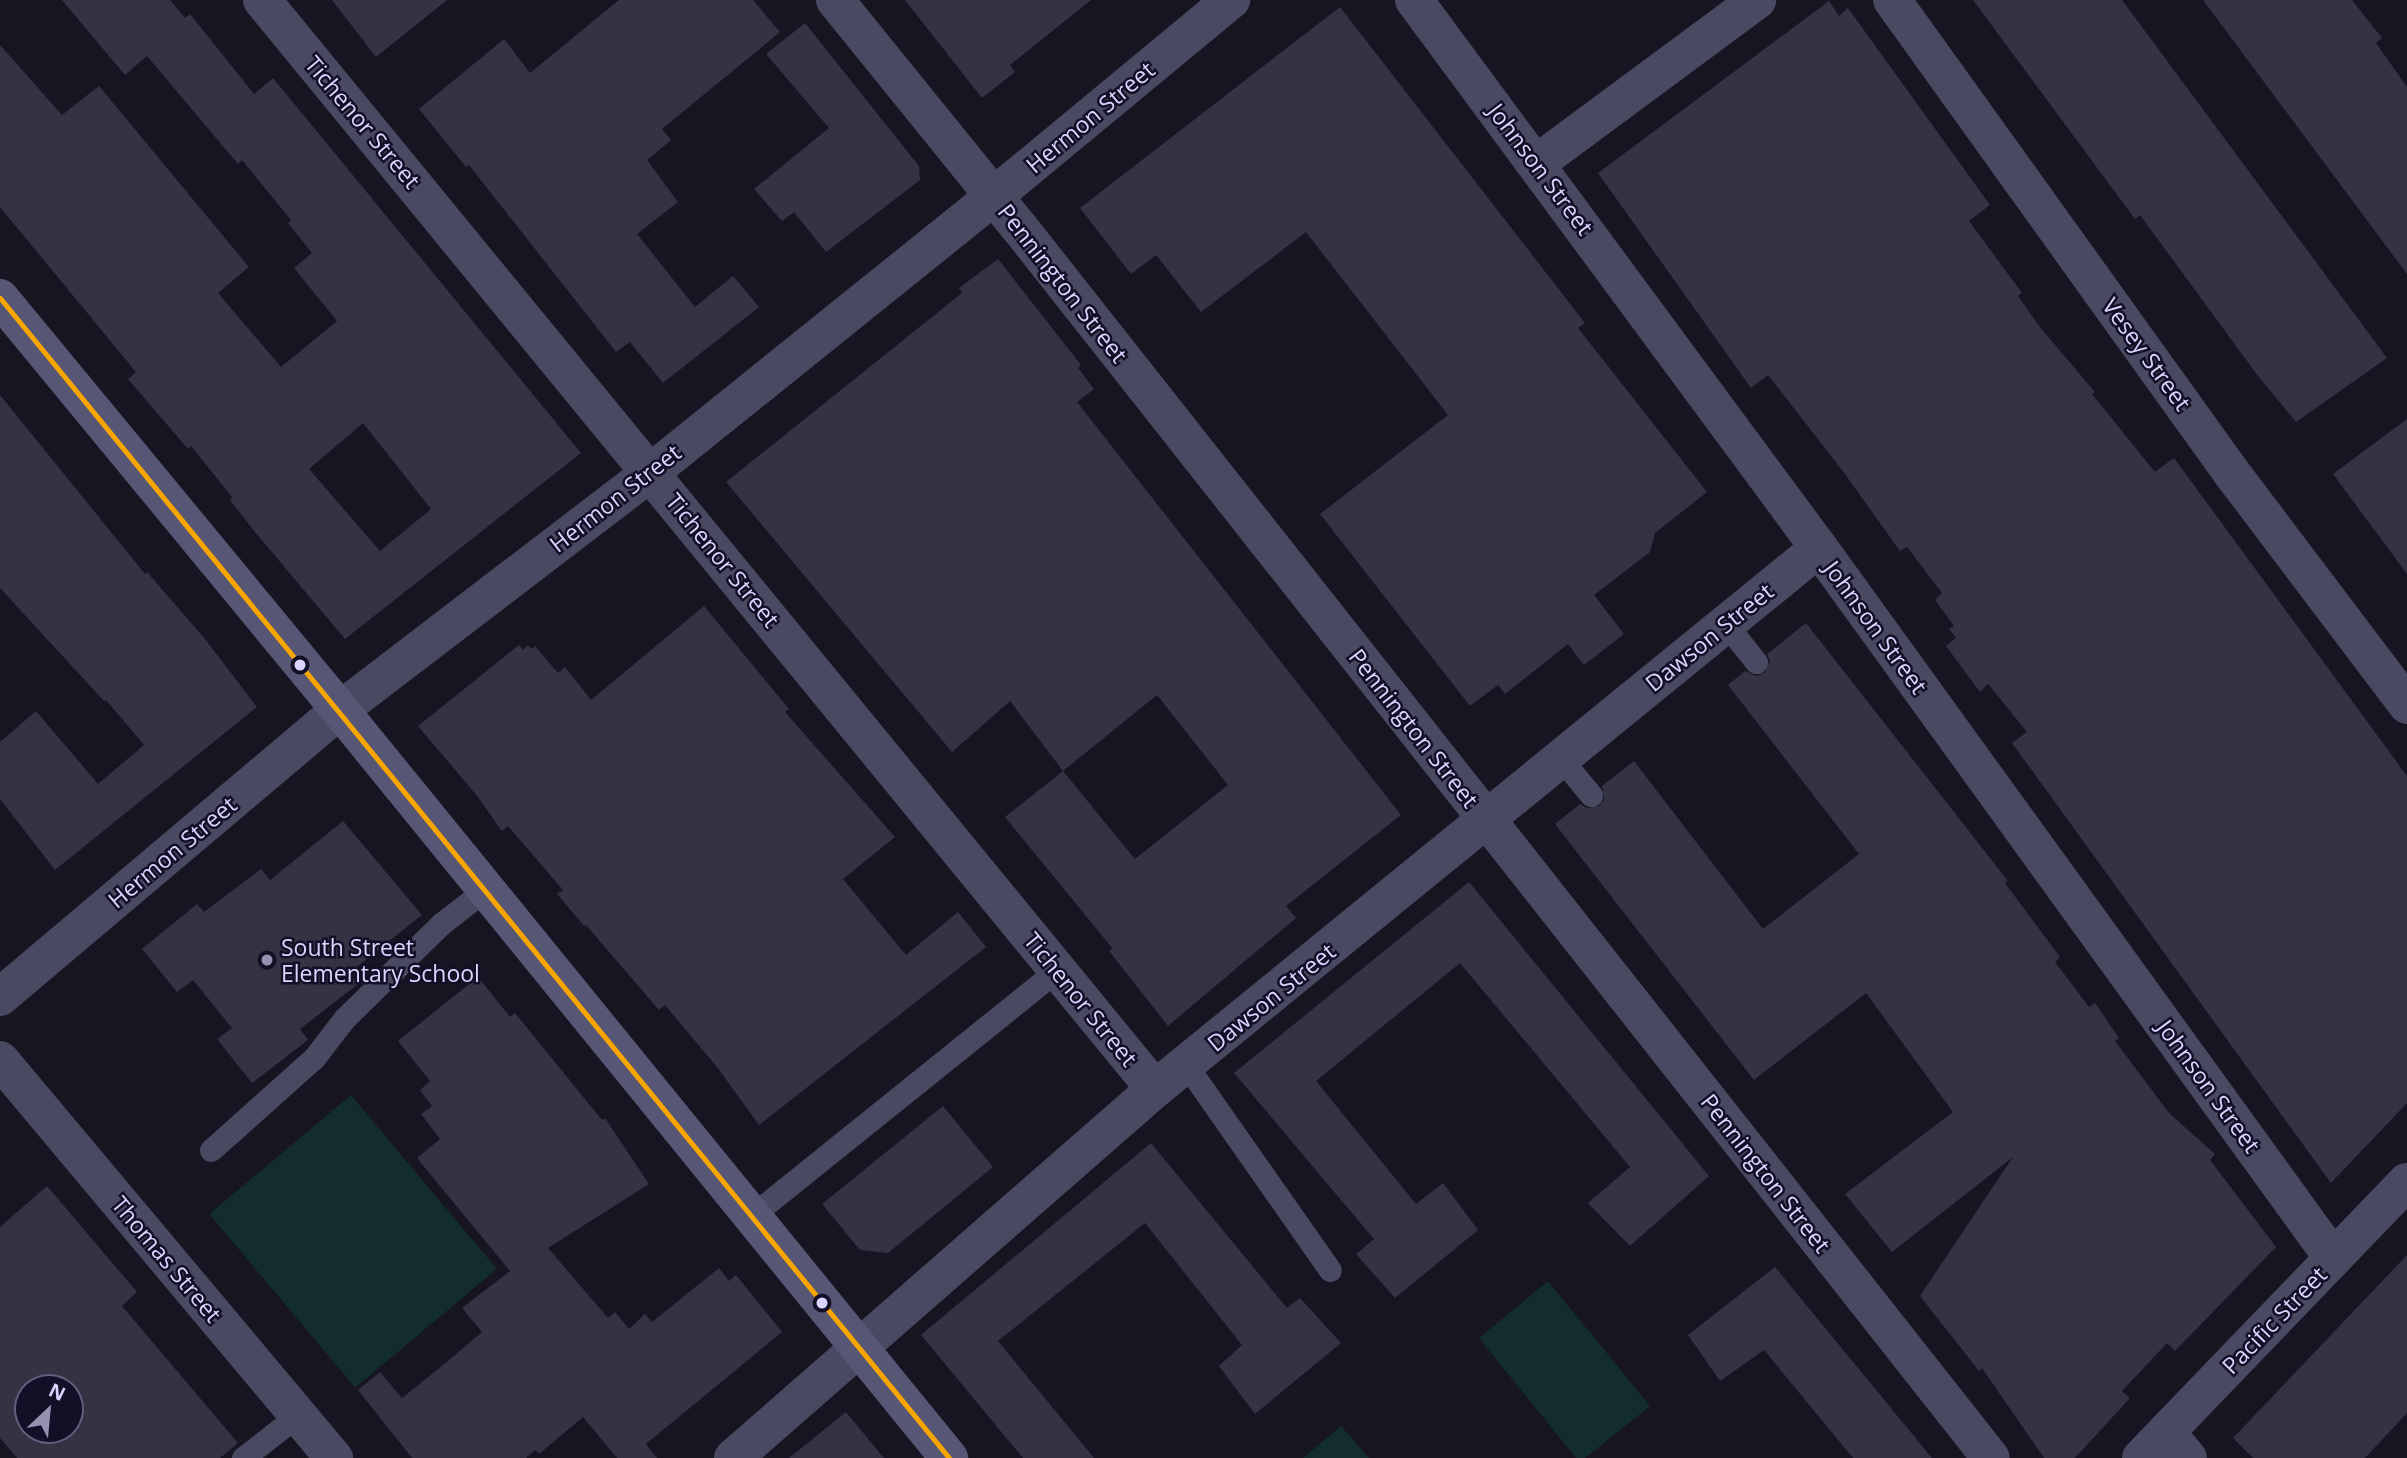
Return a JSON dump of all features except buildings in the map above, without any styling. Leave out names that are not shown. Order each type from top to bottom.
[{"type":"main road","points":[[0,298],[340,710],[948,1458]]},
{"type":"street","name":"Tichenor Street","points":[[262,0],[1155,1089]]},
{"type":"street","name":"Pennington Street","points":[[835,0],[994,196],[1991,1458]]},
{"type":"street","name":"Hermon Street","points":[[0,997],[340,710],[651,472],[994,196],[1231,0]]},
{"type":"street","name":"Johnson Street","points":[[1414,0],[1819,548],[2333,1258]]},
{"type":"street","points":[[1537,163],[1757,0]]},
{"type":"street","name":"Vesey Street","points":[[1892,0],[2231,472],[2407,705]]},
{"type":"street","name":"Dawson Street","points":[[733,1458],[1155,1089],[1187,1066],[1488,821],[1724,623],[1819,548]]},
{"type":"street","name":"Thomas Street","points":[[0,1059],[334,1458]]},
{"type":"street","name":"Pacific Street","points":[[2165,1449],[2333,1258],[2407,1182]]},
{"type":"lane","points":[[1724,623],[1756,662]]},
{"type":"lane","points":[[1561,759],[1591,795]]},
{"type":"lane","points":[[211,1150],[314,1058],[344,1019],[441,924],[486,889]]},
{"type":"lane","points":[[750,1216],[1057,970]]},
{"type":"lane","points":[[1187,1066],[1330,1270]]},
{"type":"lane","points":[[243,1458],[298,1415]]},
{"type":"green space","points":[[351,1095],[497,1269],[355,1388],[209,1214]]},
{"type":"green space","points":[[1548,1281],[1650,1406],[1585,1458],[1576,1458],[1479,1338]]},
{"type":"green space","points":[[1341,1426],[1369,1458],[1303,1458]]},
{"type":"transit line","points":[[0,298],[949,1458]]},
{"type":"place","name":"South Street Elementary School","points":[[267,960]]}]
